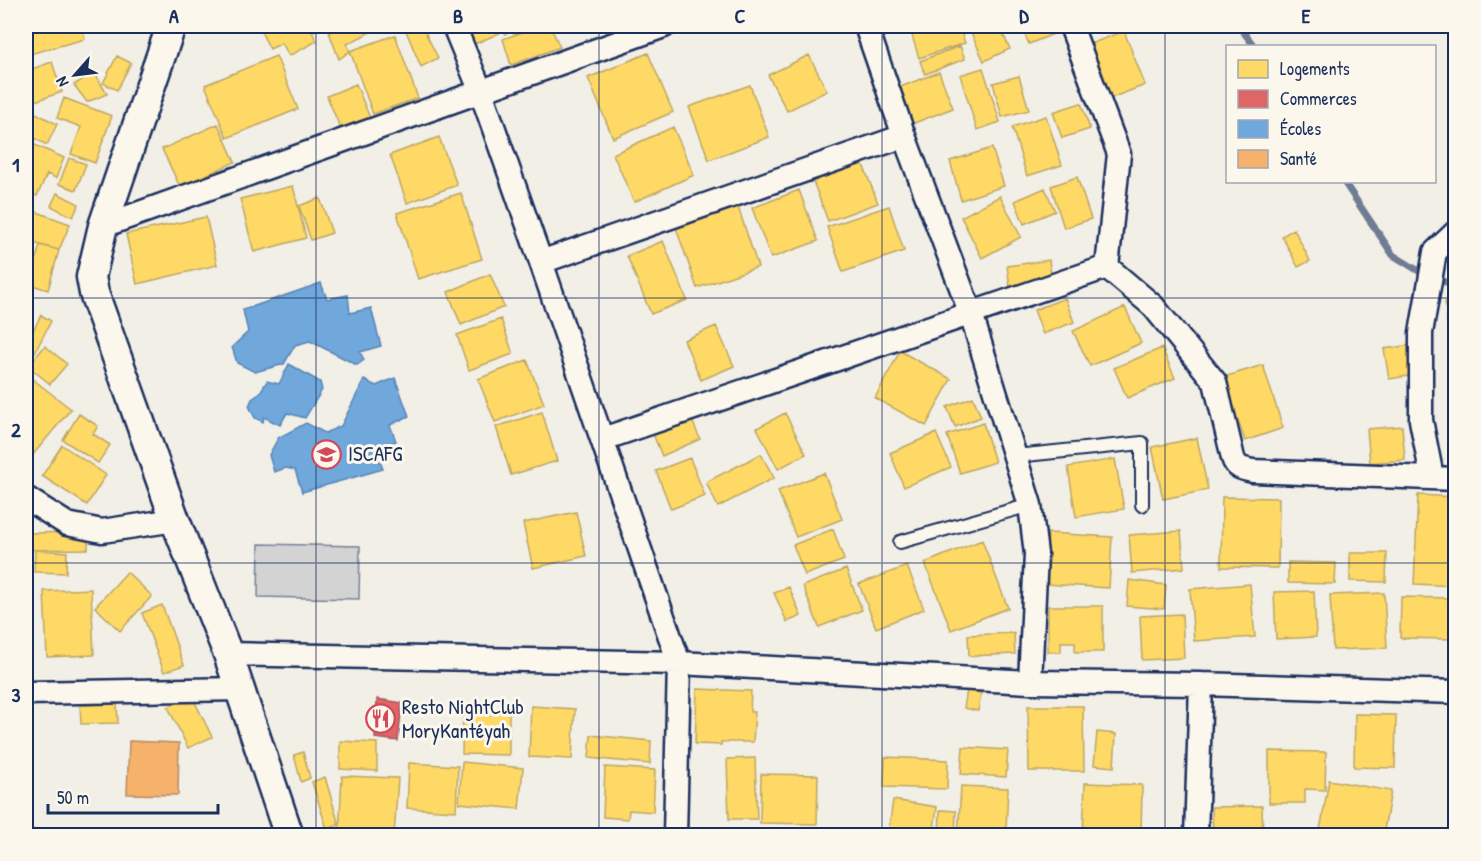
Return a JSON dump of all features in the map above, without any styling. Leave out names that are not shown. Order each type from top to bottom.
[{"type":"street","points":[[171,26],[103,226],[91,277],[94,293],[175,520],[228,654],[289,836]]},
{"type":"street","points":[[454,26],[481,92],[679,663],[675,836]]},
{"type":"street","points":[[103,226],[664,26]]},
{"type":"street","points":[[866,26],[904,136],[971,314],[1030,505],[1036,554],[1030,682]]},
{"type":"street","points":[[1071,26],[1119,154],[1107,267]]},
{"type":"street","points":[[541,262],[904,136]]},
{"type":"street","points":[[1432,477],[1421,420],[1421,333],[1435,252],[1455,232]]},
{"type":"street","points":[[603,439],[1107,267]]},
{"type":"street","points":[[1107,267],[1153,306],[1215,382],[1233,458],[1235,464],[1240,468],[1253,471],[1455,479]]},
{"type":"street","points":[[26,498],[67,524],[102,531],[175,520]]},
{"type":"street","points":[[228,654],[679,663],[1030,682],[1201,684],[1455,692]]},
{"type":"street","points":[[1196,836],[1201,684]]},
{"type":"street","points":[[26,693],[240,689]]},
{"type":"lane","points":[[1016,456],[1142,443],[1142,505]]},
{"type":"lane","points":[[900,542],[1030,505]]},
{"type":"shaded area","points":[[259,544],[360,546],[359,599],[258,597]]},
{"type":"building: Logements","points":[[26,26],[82,26],[85,39],[26,55]]},
{"type":"building: Logements","points":[[258,26],[319,26],[320,28],[312,32],[317,41],[289,56],[282,43],[270,49]]},
{"type":"building: Logements","points":[[339,26],[382,26],[347,44],[350,51],[339,59],[329,32]]},
{"type":"building: Logements","points":[[404,26],[422,26],[438,58],[421,67]]},
{"type":"building: Logements","points":[[459,26],[499,26],[502,32],[468,47]]},
{"type":"building: Logements","points":[[502,26],[523,26],[505,34]]},
{"type":"building: Logements","points":[[539,26],[550,26],[560,47],[511,65],[503,39]]},
{"type":"building: Logements","points":[[909,26],[959,26],[965,43],[919,58]]},
{"type":"building: Logements","points":[[968,26],[999,26],[1010,49],[984,61]]},
{"type":"building: Logements","points":[[1021,26],[1061,26],[1063,30],[1029,44]]},
{"type":"building: Logements","points":[[1124,31],[1145,85],[1106,100],[1085,46]]},
{"type":"building: Logements","points":[[395,35],[418,98],[373,114],[350,51]]},
{"type":"building: Logements","points":[[960,46],[965,59],[925,74],[920,61]]},
{"type":"building: Logements","points":[[648,53],[673,112],[613,138],[588,78]]},
{"type":"building: Logements","points":[[809,55],[827,91],[787,111],[768,75]]},
{"type":"building: Logements","points":[[117,56],[131,63],[117,90],[103,83]]},
{"type":"building: Logements","points":[[276,56],[298,109],[227,138],[205,85]]},
{"type":"building: Logements","points":[[52,62],[62,92],[29,103],[26,94],[26,71]]},
{"type":"building: Logements","points":[[983,68],[1000,122],[977,130],[960,75]]},
{"type":"building: Logements","points":[[94,72],[107,94],[87,102],[74,85]]},
{"type":"building: Logements","points":[[939,72],[953,108],[909,125],[895,89]]},
{"type":"building: Logements","points":[[1019,76],[1029,110],[1002,117],[993,83]]},
{"type":"building: Logements","points":[[356,84],[370,118],[341,130],[327,96]]},
{"type":"building: Logements","points":[[750,85],[769,137],[709,160],[689,107]]},
{"type":"building: Logements","points":[[64,98],[112,116],[95,163],[71,154],[81,127],[57,118]]},
{"type":"building: Logements","points":[[1081,103],[1090,129],[1062,138],[1053,112]]},
{"type":"building: Logements","points":[[26,108],[57,124],[47,145],[26,134]]},
{"type":"building: Logements","points":[[1046,116],[1062,165],[1027,176],[1012,127]]},
{"type":"building: Logements","points":[[218,124],[235,162],[180,187],[162,149]]},
{"type":"building: Logements","points":[[673,127],[694,175],[634,202],[613,154]]},
{"type":"building: Logements","points":[[439,137],[457,185],[407,203],[390,155]]},
{"type":"building: Logements","points":[[26,141],[64,158],[56,178],[47,174],[37,196],[26,191]]},
{"type":"building: Logements","points":[[992,148],[1004,186],[961,200],[950,161]]},
{"type":"building: Logements","points":[[860,157],[878,203],[828,221],[811,176]]},
{"type":"building: Logements","points":[[69,158],[86,164],[76,190],[59,184]]},
{"type":"building: Logements","points":[[1077,177],[1091,219],[1064,228],[1051,186]]},
{"type":"building: Logements","points":[[293,186],[306,238],[254,252],[240,199]]},
{"type":"building: Logements","points":[[1045,188],[1055,211],[1024,224],[1015,201]]},
{"type":"building: Logements","points":[[799,190],[818,241],[771,258],[752,208]]},
{"type":"building: Logements","points":[[57,193],[79,204],[73,217],[51,206]]},
{"type":"building: Logements","points":[[461,193],[482,259],[418,279],[397,213]]},
{"type":"building: Logements","points":[[1000,196],[1021,237],[982,258],[961,217]]},
{"type":"building: Logements","points":[[320,198],[332,233],[311,240],[299,206]]},
{"type":"building: Logements","points":[[736,201],[758,267],[697,288],[674,222]]},
{"type":"building: Logements","points":[[889,206],[904,251],[843,272],[827,227]]},
{"type":"building: Logements","points":[[26,208],[70,224],[59,250],[26,241]]},
{"type":"building: Logements","points":[[206,217],[217,265],[137,284],[126,234]]},
{"type":"building: Logements","points":[[1294,229],[1310,261],[1298,267],[1282,236]]},
{"type":"building: Logements","points":[[663,241],[687,300],[651,314],[627,256]]},
{"type":"building: Logements","points":[[40,245],[59,250],[48,290],[29,284]]},
{"type":"building: Logements","points":[[1049,260],[1052,282],[1010,287],[1007,266]]},
{"type":"building: Logements","points":[[490,274],[504,307],[461,325],[448,292]]},
{"type":"building: Logements","points":[[1065,298],[1074,322],[1043,334],[1034,310]]},
{"type":"building: Logements","points":[[1456,301],[1456,321],[1447,322],[1445,302]]},
{"type":"building: Logements","points":[[1125,307],[1141,343],[1090,366],[1073,331]]},
{"type":"building: Logements","points":[[41,315],[51,321],[33,356],[26,352],[26,345]]},
{"type":"building: Logements","points":[[501,319],[513,354],[469,370],[457,335]]},
{"type":"building: Logements","points":[[716,326],[734,366],[701,380],[684,340]]},
{"type":"building: Logements","points":[[1410,345],[1415,375],[1389,379],[1384,349]]},
{"type":"building: Logements","points":[[45,346],[67,364],[50,384],[28,366]]},
{"type":"building: Logements","points":[[1162,348],[1175,378],[1127,398],[1114,368]]},
{"type":"building: Logements","points":[[900,351],[951,379],[926,426],[875,398]]},
{"type":"building: Logements","points":[[527,360],[544,404],[495,422],[478,379]]},
{"type":"building: Logements","points":[[1263,365],[1283,428],[1245,441],[1224,377]]},
{"type":"building: Logements","points":[[30,377],[71,409],[32,456],[26,450],[26,382]]},
{"type":"building: Logements","points":[[973,397],[981,417],[955,427],[947,407]]},
{"type":"building: Logements","points":[[542,412],[557,461],[511,475],[496,427]]},
{"type":"building: Logements","points":[[785,413],[806,454],[778,469],[757,428]]},
{"type":"building: Logements","points":[[79,414],[98,426],[93,434],[110,445],[98,463],[63,440]]},
{"type":"building: Logements","points":[[691,418],[700,439],[662,456],[653,434]]},
{"type":"building: Logements","points":[[983,423],[995,462],[960,473],[947,435]]},
{"type":"building: Logements","points":[[1402,426],[1405,460],[1370,463],[1367,429]]},
{"type":"building: Logements","points":[[936,433],[951,467],[904,487],[890,453]]},
{"type":"building: Logements","points":[[1197,438],[1208,490],[1163,499],[1152,447]]},
{"type":"building: Logements","points":[[62,445],[106,475],[87,505],[42,476]]},
{"type":"building: Logements","points":[[761,454],[774,478],[718,507],[706,482]]},
{"type":"building: Logements","points":[[690,458],[705,496],[671,509],[656,471]]},
{"type":"building: Logements","points":[[1115,459],[1124,509],[1076,517],[1068,467]]},
{"type":"building: Logements","points":[[824,473],[842,519],[796,537],[778,491]]},
{"type":"building: Logements","points":[[1418,495],[1456,497],[1456,586],[1414,584]]},
{"type":"building: Logements","points":[[1222,497],[1279,498],[1278,568],[1221,567]]},
{"type":"building: Logements","points":[[576,512],[586,556],[533,568],[523,523]]},
{"type":"building: Logements","points":[[833,529],[844,560],[805,575],[793,545]]},
{"type":"building: Logements","points":[[1181,531],[1184,568],[1132,573],[1129,535]]},
{"type":"building: Logements","points":[[88,532],[88,549],[26,550],[26,533]]},
{"type":"building: Logements","points":[[1048,533],[1112,537],[1109,588],[1045,584]]},
{"type":"building: Logements","points":[[982,540],[1008,608],[951,630],[925,563]]},
{"type":"building: Logements","points":[[35,550],[67,552],[66,573],[34,572]]},
{"type":"building: Logements","points":[[1350,553],[1387,553],[1386,582],[1350,581]]},
{"type":"building: Logements","points":[[1288,562],[1336,563],[1335,584],[1288,583]]},
{"type":"building: Logements","points":[[907,566],[924,609],[876,628],[859,584]]},
{"type":"building: Logements","points":[[846,569],[862,610],[819,627],[803,586]]},
{"type":"building: Logements","points":[[127,572],[152,596],[120,631],[95,607]]},
{"type":"building: Logements","points":[[1129,580],[1166,585],[1164,609],[1127,606]]},
{"type":"building: Logements","points":[[1250,584],[1255,637],[1194,641],[1190,589]]},
{"type":"building: Logements","points":[[789,587],[801,616],[787,622],[774,593]]},
{"type":"building: Logements","points":[[91,589],[94,655],[47,657],[44,591]]},
{"type":"building: Logements","points":[[1314,591],[1316,637],[1276,639],[1274,592]]},
{"type":"building: Logements","points":[[1384,593],[1387,648],[1333,650],[1330,595]]},
{"type":"building: Logements","points":[[1401,597],[1452,598],[1452,639],[1400,638]]},
{"type":"building: Logements","points":[[162,605],[184,665],[164,672],[142,613]]},
{"type":"building: Logements","points":[[1048,606],[1103,606],[1103,652],[1075,652],[1075,642],[1061,642],[1061,652],[1048,652]]},
{"type":"building: Logements","points":[[1182,614],[1184,658],[1142,660],[1140,616]]},
{"type":"building: Logements","points":[[1014,633],[1015,654],[969,656],[968,635]]},
{"type":"building: Logements","points":[[697,689],[751,691],[750,712],[755,712],[753,742],[721,742],[721,745],[695,744]]},
{"type":"building: Logements","points":[[967,690],[981,693],[978,711],[964,708]]},
{"type":"building: Logements","points":[[192,696],[212,737],[188,748],[168,707]]},
{"type":"building: Logements","points":[[117,704],[118,723],[81,724],[80,705]]},
{"type":"building: Logements","points":[[531,706],[575,709],[572,759],[529,757]]},
{"type":"building: Logements","points":[[1028,706],[1083,706],[1084,771],[1029,771]]},
{"type":"building: Logements","points":[[493,709],[509,709],[509,755],[462,754],[463,715],[493,715]]},
{"type":"building: Logements","points":[[1355,714],[1396,715],[1395,768],[1354,767]]},
{"type":"building: Logements","points":[[1097,732],[1116,734],[1114,767],[1094,765]]},
{"type":"building: Logements","points":[[591,735],[651,741],[650,764],[589,758]]},
{"type":"building: Logements","points":[[340,741],[377,743],[377,771],[340,769]]},
{"type":"building: Logements","points":[[963,747],[1008,750],[1006,777],[961,774]]},
{"type":"building: Logements","points":[[1269,751],[1326,752],[1325,790],[1305,789],[1305,803],[1269,803]]},
{"type":"building: Logements","points":[[303,752],[310,778],[301,782],[294,755]]},
{"type":"building: Logements","points":[[885,757],[948,760],[947,789],[884,787]]},
{"type":"building: Logements","points":[[755,758],[757,819],[729,819],[727,759]]},
{"type":"building: Logements","points":[[462,762],[523,768],[519,809],[459,803]]},
{"type":"building: Logements","points":[[409,763],[458,766],[456,811],[407,808]]},
{"type":"building: Logements","points":[[605,767],[655,770],[653,812],[629,810],[628,819],[603,817]]},
{"type":"building: Logements","points":[[761,774],[818,775],[817,824],[760,823]]},
{"type":"building: Logements","points":[[342,776],[398,778],[394,836],[339,836]]},
{"type":"building: Logements","points":[[325,777],[339,825],[327,829],[312,782]]},
{"type":"building: Logements","points":[[1329,780],[1391,791],[1383,836],[1319,836]]},
{"type":"building: Logements","points":[[1085,783],[1142,785],[1141,836],[1083,836]]},
{"type":"building: Logements","points":[[961,786],[1008,788],[1006,830],[983,829],[982,836],[958,836]]},
{"type":"building: Logements","points":[[893,800],[937,807],[933,836],[888,836]]},
{"type":"building: Logements","points":[[1262,806],[1263,836],[1213,836],[1212,807]]},
{"type":"building: Logements","points":[[940,810],[956,811],[955,836],[939,836]]},
{"type":"building: Logements","points":[[66,827],[87,829],[86,836],[65,836]]},
{"type":"building: Logements","points":[[153,827],[169,828],[169,836],[153,836]]},
{"type":"building: Logements","points":[[26,829],[37,830],[36,836],[26,836]]},
{"type":"building: Logements","points":[[118,833],[143,833],[143,836],[118,836]]},
{"type":"building: Commerces","points":[[377,699],[402,703],[398,741],[375,738]]},
{"type":"building: Écoles","points":[[321,283],[327,299],[348,295],[350,313],[371,308],[381,346],[360,352],[364,360],[357,365],[310,341],[295,345],[284,364],[255,372],[237,363],[232,347],[248,332],[243,310]]},
{"type":"building: Écoles","points":[[289,364],[320,382],[322,390],[305,418],[287,413],[280,425],[264,417],[263,422],[255,418],[249,406],[252,399],[259,394],[267,381],[279,384]]},
{"type":"building: Écoles","points":[[395,378],[409,416],[390,425],[396,441],[375,449],[383,469],[302,492],[295,470],[286,468],[274,472],[269,455],[278,438],[306,423],[325,433],[341,426],[364,380],[376,386]]},
{"type":"building: Santé","points":[[129,741],[179,743],[178,795],[127,794]]},
{"type":"waterway","points":[[1239,26],[1253,45]]},
{"type":"waterway","points":[[1345,183],[1393,255],[1435,281],[1456,283]]},
{"type":"place","name":"ISCAFG","points":[[327,454]]},
{"type":"place","name":"Resto NightClub MoryKantéyah","points":[[381,719]]}]
